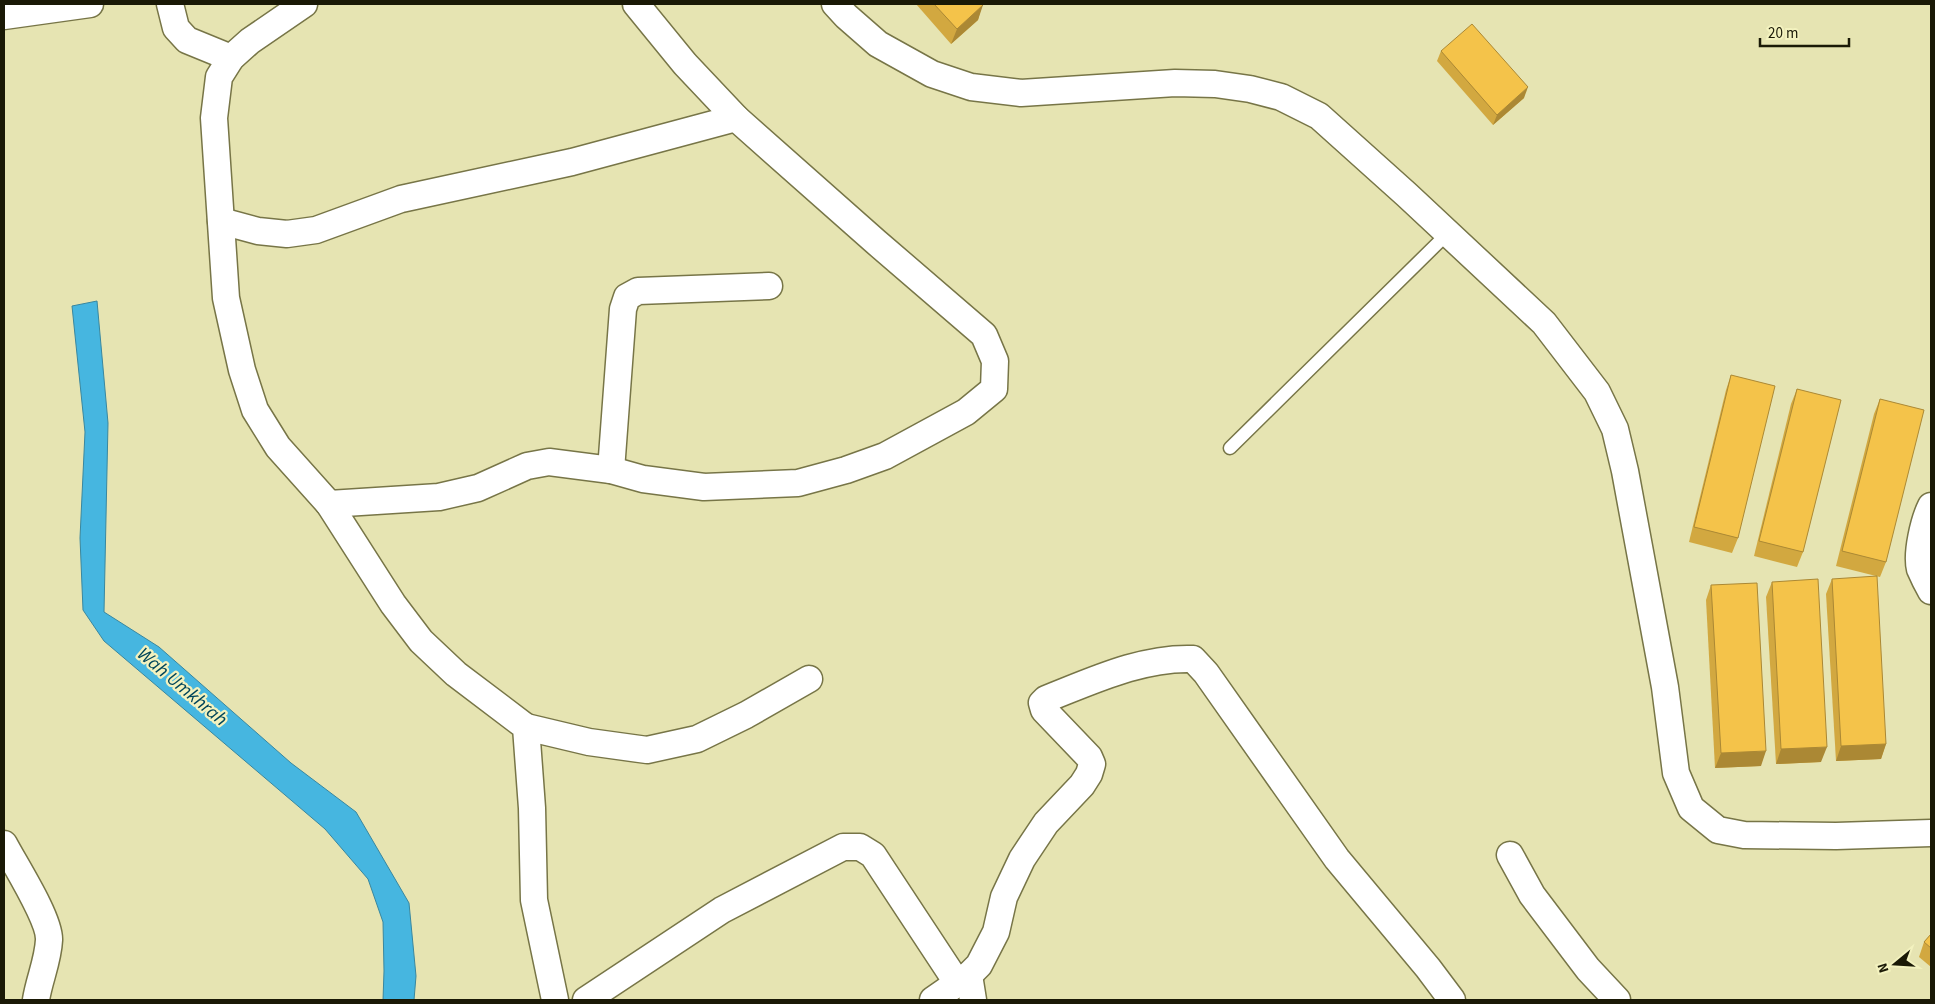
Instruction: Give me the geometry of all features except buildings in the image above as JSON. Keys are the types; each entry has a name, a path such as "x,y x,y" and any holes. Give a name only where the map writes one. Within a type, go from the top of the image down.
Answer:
{"street":[{"path":"4,16 90,4"},
{"path":"170,4 176,28 187,40 231,58"},
{"path":"304,4 250,41 231,58 219,77 214,118 226,298 242,370 255,410 278,447 329,504 393,604 421,641 456,674 526,727 589,742 647,750 697,739 746,715 809,679"},
{"path":"329,504 439,497 478,488 527,466 548,462 611,470 643,479 704,487 798,483 846,470 884,456 966,412 994,389 995,361 984,335 736,118 685,64 636,4"},
{"path":"835,4 878,44 932,74 971,87 1021,94 1175,83 1215,84 1281,97 1319,116 1544,323 1596,392 1615,429 1625,471 1665,687 1676,773 1691,808 1718,830 1744,835 1836,836 1931,833"},
{"path":"221,221 258,231 286,234 316,230 401,199 572,162 736,118"},
{"path":"611,470 623,309 627,297 638,291 769,286"},
{"path":"1931,506 1923,531 1919,562 1931,591"},
{"path":"933,1000 967,986 996,932 1004,897 1022,859 1046,823 1082,785 1089,774 1092,764 1089,757 1044,710 1042,703 1046,699 1107,675 1171,658 1193,659 1206,673 1337,859 1428,968 1452,1000"},
{"path":"526,727 532,808 534,900 554,1000"},
{"path":"4,844 46,922 49,938 48,954 36,1000"},
{"path":"586,1000 722,910 843,847 860,847 873,855 967,986"},
{"path":"1510,855 1532,895 1588,969 1616,1000"}],"lane":[{"path":"1230,448 1448,233"}],"water":[{"name":"Wah Umkhrah","path":"97,301 108,423 104,612 159,647 291,763 356,812 409,903 416,976 414,1000 383,1000 383,922 368,879 325,829 104,641 83,610 80,538 85,432 72,306"}]}
